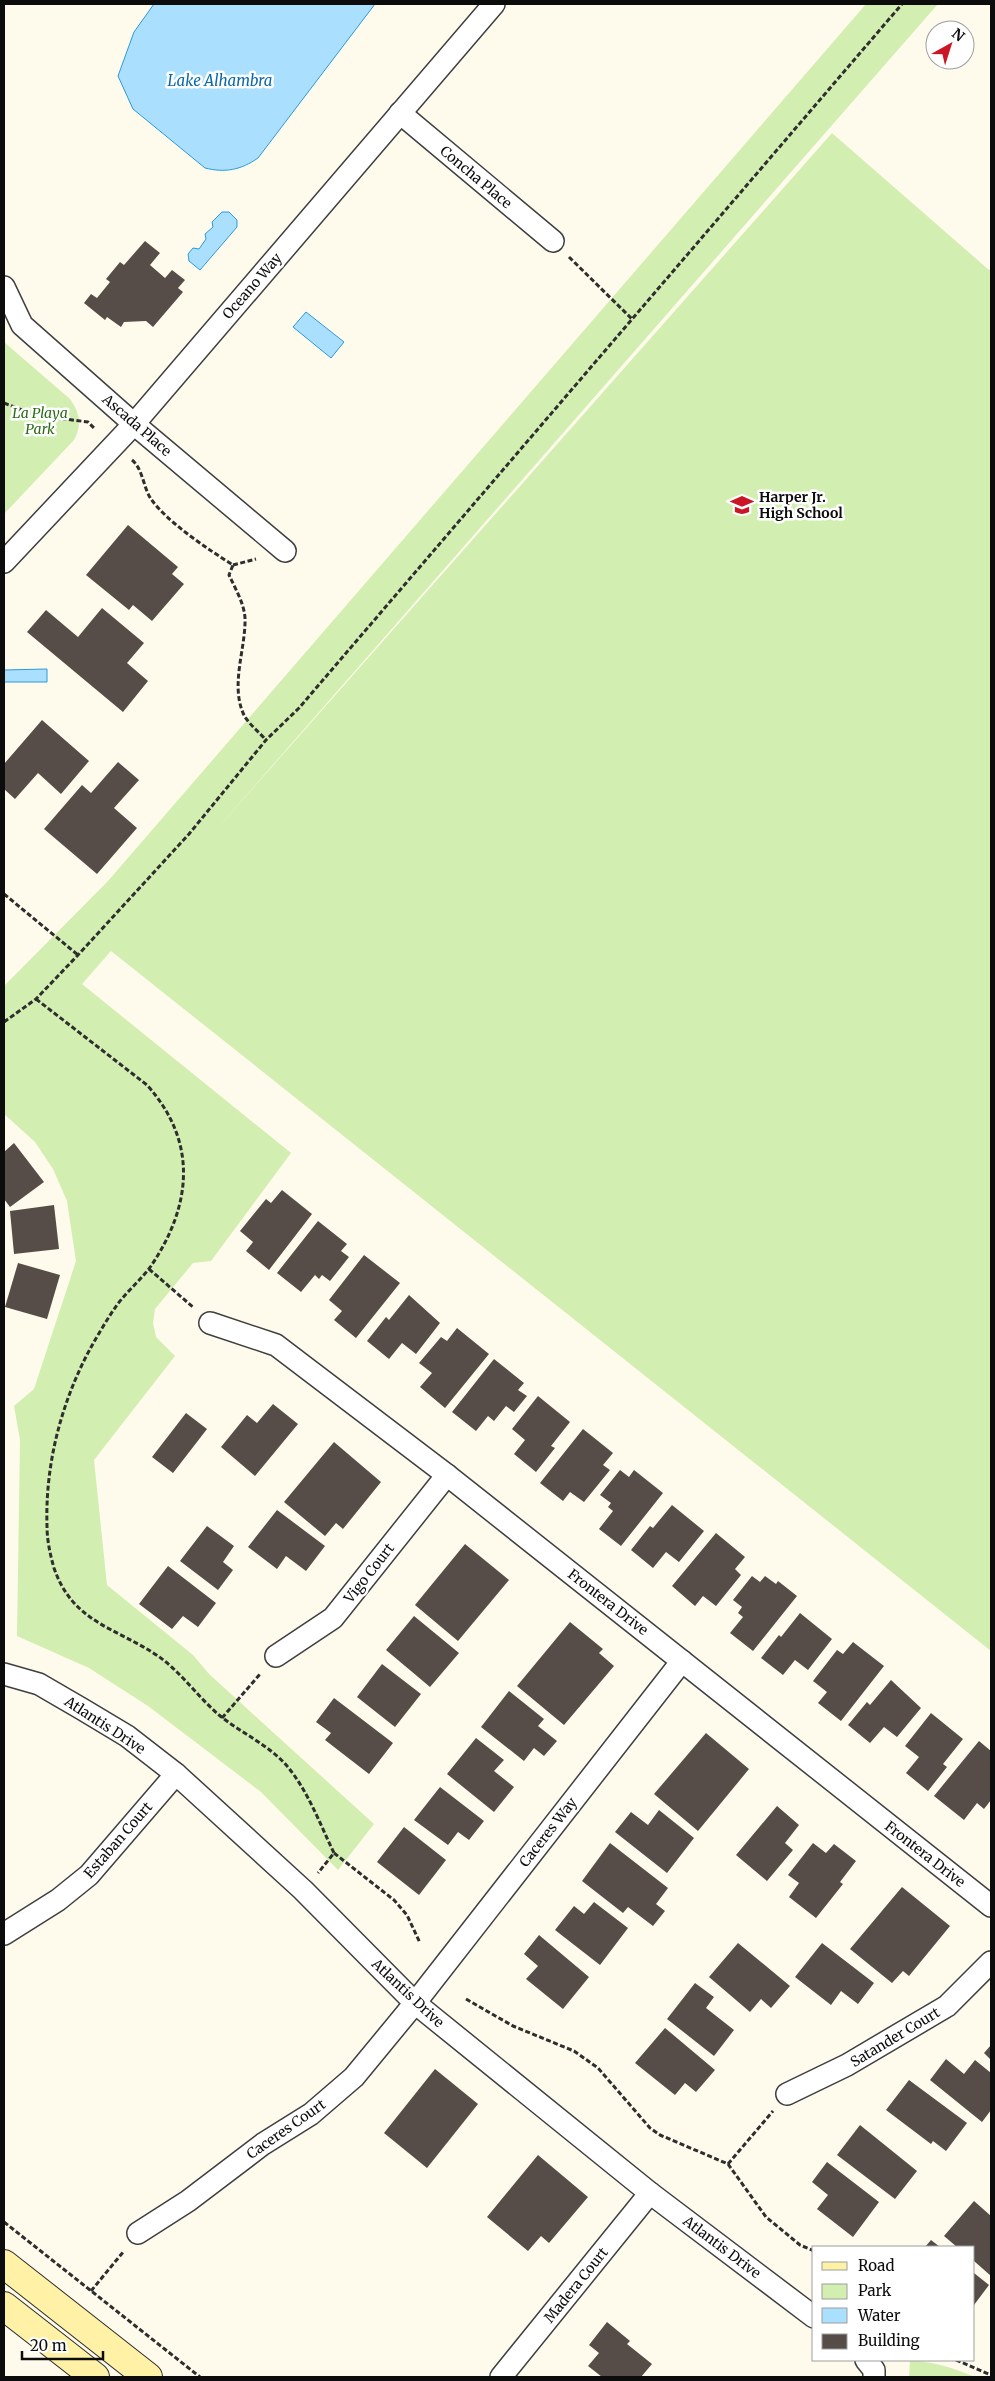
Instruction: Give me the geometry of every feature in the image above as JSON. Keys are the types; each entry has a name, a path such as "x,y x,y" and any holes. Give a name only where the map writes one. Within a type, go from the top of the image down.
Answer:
{"main road":[{"path":"4,2264 148,2377"},
{"path":"4,2306 95,2377"}],"street":[{"name":"Oceano Way","path":"4,562 134,424 494,4"},
{"name":"Concha Place","path":"400,114 552,241"},
{"name":"Ascada Place","path":"4,287 22,325 134,424 285,551"},
{"name":"Frontera Drive","path":"210,1323 276,1345 447,1475 991,1906"},
{"name":"Vigo Court","path":"276,1656 333,1618 447,1475"},
{"name":"Caceres Way","path":"415,2003 682,1661"},
{"name":"Atlantis Drive","path":"4,1674 38,1684 82,1709 127,1736 176,1774 303,1890 415,2003 650,2192 812,2315"},
{"name":"Estaban Court","path":"4,1934 58,1900 89,1875 176,1774"},
{"name":"Satander Court","path":"787,2094 847,2066 946,2006 991,1962"},
{"name":"Caceres Court","path":"138,2233 188,2201 263,2144 311,2114 354,2076 415,2003"},
{"name":"Madera Court","path":"501,2377 650,2192"},
{"path":"867,2361 874,2370 874,2377"}],"path":[{"path":"4,1022 36,999 189,834 266,740 299,708 902,4"},
{"path":"552,241 632,319"},
{"path":"4,403 35,415 88,422"},
{"path":"137,464 144,487 164,513 214,553 233,565 229,575 241,602 244,618 238,666 241,702 246,718 266,740"},
{"path":"4,894 78,955"},
{"path":"36,999 147,1085 161,1101 172,1121 182,1149 184,1181 180,1210 164,1245 149,1269 117,1305 89,1350 64,1406 50,1468 46,1527 50,1555 60,1583 71,1601 91,1618 159,1657 222,1718 286,1764 300,1784 334,1853 394,1900 407,1915 420,1943"},
{"path":"149,1269 210,1323"},
{"path":"222,1718 276,1656"},
{"path":"303,1890 334,1853"},
{"path":"466,1999 513,2026 574,2051 598,2068 650,2128 660,2135 728,2164 766,2217 800,2245 812,2250"},
{"path":"728,2164 787,2094"},
{"path":"4,2222 200,2377"},
{"path":"91,2291 138,2233"},
{"path":"958,2361 991,2375"}],"green space":[{"name":"Harper Jr. High School","path":"866,4 938,4 209,838 832,133 989,270 991,268 991,1651 111,951 82,984 291,1153 211,1261 193,1263 155,1309 153,1323 156,1337 175,1356 94,1460 107,1585 193,1655 209,1674 374,1824 338,1870 261,1792 148,1706 89,1668 17,1636 20,1440 14,1406 34,1389 76,1261 67,1201 53,1169 35,1142 4,1114 4,986 108,881"},
{"name":"La Playa Park","path":"4,342 70,399 78,414 79,424 74,440 4,514"},
{"path":"910,2361 927,2362 975,2377 909,2377"}],"water":[{"name":"Lake Alhambra","path":"154,4 375,4 258,158 239,168 219,170 205,168 133,109 118,76 134,32"},
{"path":"222,212 229,212 237,220 237,227 200,270 189,261 188,254 193,248 199,249 206,239 205,234 213,227 212,222"},
{"path":"306,312 344,342 331,358 293,327"},
{"path":"47,669 47,682 4,682 4,670"}],"building":[{"path":"145,241 160,253 150,265 165,278 172,270 185,280 178,288 183,292 153,327 146,321 124,322 121,327 107,317 105,320 84,303 91,294 97,298 110,282 106,279 120,262 124,265"},
{"path":"128,525 178,567 172,574 184,584 152,621 133,605 129,610 86,575"},
{"path":"102,608 144,643 127,663 148,681 123,712 27,632 46,610 78,637"},
{"path":"42,720 89,761 61,794 38,773 15,799 4,789 4,764"},
{"path":"118,762 139,780 114,808 137,828 97,874 44,829 82,785 91,793"},
{"path":"14,1143 44,1182 10,1207 4,1199 4,1152"},
{"path":"282,1190 312,1214 269,1270 246,1251 253,1242 240,1231 266,1199 271,1203"},
{"path":"54,1205 59,1249 14,1254 10,1211"},
{"path":"318,1221 347,1244 341,1251 349,1257 330,1281 322,1275 319,1279 315,1275 301,1292 277,1273"},
{"path":"364,1255 400,1283 356,1338 334,1320 342,1311 329,1300"},
{"path":"18,1263 60,1275 47,1319 5,1307"},
{"path":"409,1295 440,1323 416,1354 402,1343 389,1359 367,1341 386,1317 389,1320"},
{"path":"457,1328 489,1354 445,1408 420,1387 432,1373 419,1363 441,1337 447,1341"},
{"path":"494,1359 524,1383 518,1390 527,1396 514,1412 506,1406 494,1421 488,1416 476,1431 452,1412"},
{"path":"538,1396 570,1422 551,1446 555,1448 536,1472 514,1454 525,1440 512,1429"},
{"path":"273,1404 298,1424 255,1476 221,1447 247,1415 257,1423"},
{"path":"186,1413 207,1429 173,1473 152,1457"},
{"path":"583,1429 613,1453 603,1465 610,1470 584,1502 570,1492 563,1501 540,1483"},
{"path":"334,1442 381,1482 343,1529 336,1523 325,1536 284,1502"},
{"path":"620,1470 629,1477 634,1470 663,1493 621,1546 599,1529 613,1511 608,1507 611,1503 600,1495"},
{"path":"672,1505 704,1531 679,1562 666,1552 653,1568 631,1550 650,1526 653,1528"},
{"path":"277,1510 325,1546 306,1571 286,1556 277,1569 248,1547"},
{"path":"207,1526 234,1546 223,1562 233,1570 218,1590 180,1561"},
{"path":"716,1533 745,1557 735,1569 741,1575 716,1606 703,1596 695,1606 672,1586"},
{"path":"465,1544 509,1580 458,1641 415,1605"},
{"path":"168,1566 216,1603 198,1627 183,1616 172,1629 139,1604"},
{"path":"752,1576 760,1582 765,1576 776,1584 778,1581 797,1596 753,1651 730,1633 743,1617 738,1613 742,1607 733,1600"},
{"path":"800,1613 832,1639 808,1670 795,1660 783,1675 761,1658"},
{"path":"414,1616 459,1653 430,1687 386,1650"},
{"path":"570,1622 603,1649 599,1653 614,1666 564,1725 517,1686"},
{"path":"853,1642 884,1666 841,1721 818,1703 827,1692 813,1681 837,1650 843,1654"},
{"path":"382,1664 421,1694 395,1727 357,1697"},
{"path":"891,1680 921,1708 897,1737 884,1727 870,1743 848,1725 867,1702 870,1705"},
{"path":"509,1691 544,1719 538,1726 557,1741 544,1756 534,1748 524,1761 481,1727"},
{"path":"334,1698 393,1743 369,1774 325,1740 331,1733 316,1722"},
{"path":"931,1713 963,1739 943,1764 947,1767 928,1791 906,1773 919,1757 905,1746"},
{"path":"706,1733 749,1769 698,1831 654,1794"},
{"path":"476,1738 504,1760 494,1771 514,1787 494,1812 447,1774"},
{"path":"979,1741 991,1751 991,1800 984,1809 977,1803 964,1820 934,1796"},
{"path":"440,1787 484,1821 469,1840 458,1832 448,1845 414,1820"},
{"path":"777,1806 799,1825 785,1843 793,1850 767,1881 736,1855"},
{"path":"659,1810 694,1838 667,1873 615,1832 631,1812 648,1825"},
{"path":"404,1827 446,1860 419,1895 377,1862"},
{"path":"610,1843 668,1888 656,1904 665,1911 653,1926 628,1907 623,1913 582,1881"},
{"path":"813,1843 826,1853 834,1844 856,1861 840,1882 843,1884 816,1918 789,1897 799,1883 788,1875"},
{"path":"902,1887 950,1926 909,1976 903,1971 892,1983 850,1949"},
{"path":"594,1902 628,1928 600,1965 555,1930 574,1906 584,1914"},
{"path":"539,1935 589,1977 563,2009 526,1979 538,1966 524,1954"},
{"path":"738,1943 790,1986 771,2008 761,1999 750,2012 709,1977"},
{"path":"822,1943 874,1983 858,2004 841,1991 831,2005 795,1977"},
{"path":"695,1983 714,1997 706,2008 734,2030 714,2056 667,2019"},
{"path":"665,2028 715,2070 696,2092 685,2083 675,2095 635,2063"},
{"path":"991,2045 991,2060 984,2053"},
{"path":"946,2059 964,2074 975,2060 991,2073 991,2110 982,2122 930,2080"},
{"path":"435,2069 478,2104 427,2168 384,2133"},
{"path":"909,2080 967,2123 946,2151 933,2141 931,2144 886,2110"},
{"path":"860,2125 917,2171 895,2199 837,2155"},
{"path":"538,2155 588,2197 549,2243 541,2236 528,2251 487,2217"},
{"path":"827,2162 879,2202 853,2237 817,2209 828,2195 812,2182"},
{"path":"974,2201 991,2216 991,2276 975,2262 975,2246 956,2246 944,2236"},
{"path":"931,2240 939,2246 926,2246"},
{"path":"975,2274 989,2285 975,2304"},
{"path":"607,2322 630,2341 627,2344 652,2364 641,2377 602,2377 588,2366 599,2353 589,2345"}],"place":[{"name":"Harper Jr. High School","path":"742,505"}]}
